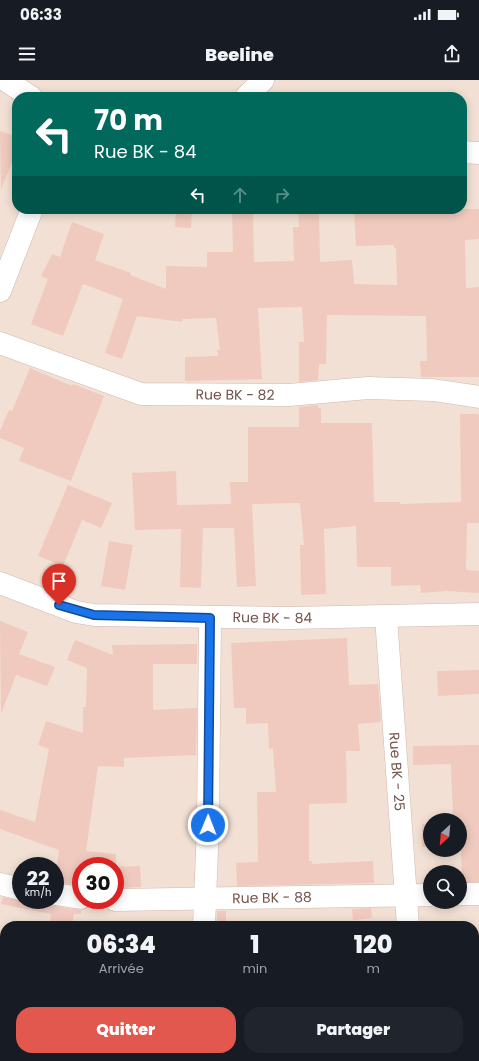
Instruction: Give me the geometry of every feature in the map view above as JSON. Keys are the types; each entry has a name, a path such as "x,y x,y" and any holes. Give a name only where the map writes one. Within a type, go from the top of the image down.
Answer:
{"street":[{"path":"5,80 23,92"},
{"path":"251,92 263,80"},
{"path":"467,152 479,153"},
{"path":"0,291 30,214"},
{"name":"Rue BK - 82","path":"0,343 141,394 289,394 368,388 433,390 479,397"},
{"name":"Rue BK - 84","path":"0,583 76,612 94,615 210,618 386,617 479,614"},
{"name":"Rue BK - 25","path":"386,617 408,921"},
{"path":"204,921 208,825 210,618"},
{"path":"0,884 12,887"},
{"name":"Rue BK - 88","path":"124,900 423,894"},
{"path":"467,894 479,894"}],"shaded area":[{"path":"0,80 479,80 479,921 0,921"}],"building":[{"path":"0,131 12,135 12,162 1,190"},
{"path":"467,209 479,209 479,239 465,240 466,288 479,287 479,377 421,377 420,361 427,361 426,316 327,315 326,364 319,364 318,380 299,382 299,342 304,342 302,307 258,308 262,379 185,381 185,357 218,356 217,350 220,350 216,318 182,319 182,322 137,316 122,359 105,353 123,299 83,284 63,336 31,324 48,279 41,276 52,254 60,257 72,222 104,234 95,260 131,273 130,275 166,289 166,266 207,267 207,252 233,252 232,214 253,214 254,262 294,261 293,227 299,227 298,214 319,214 320,262 352,260 354,284 397,285 396,248 394,248 394,245 356,246 354,214 467,214"},
{"path":"176,214 192,214 191,228 175,227"},
{"path":"30,368 72,386 73,384 104,396 71,481 19,461 24,448 0,438 0,431 9,410 12,411"},
{"path":"318,405 318,408 321,408 321,423 372,423 374,502 400,502 400,504 461,502 460,414 479,414 479,523 467,523 466,570 479,571 479,593 446,591 421,593 420,585 391,586 391,567 357,567 356,526 324,529 326,594 301,595 300,545 304,545 300,503 252,504 256,586 237,587 234,528 203,528 201,588 180,587 181,529 135,530 132,473 176,471 177,505 231,504 230,482 248,482 248,427 299,427 299,407"},
{"path":"68,485 112,503 101,528 82,520 63,566 38,556"},
{"path":"109,541 133,545 125,590 101,586"},
{"path":"0,621 28,632 19,654 55,667 47,686 16,675 1,714"},
{"path":"347,638 349,685 378,684 381,722 358,724 360,751 346,751 347,803 309,804 309,861 312,861 312,864 373,861 374,883 237,886 236,863 258,862 257,792 276,792 273,748 269,749 268,723 246,724 246,708 234,708 231,643"},
{"path":"75,640 113,655 112,645 197,644 197,664 153,664 153,710 197,708 196,755 124,758 124,767 98,766 86,851 116,854 116,857 72,857 72,884 64,883 64,857 58,857 59,850 0,829 0,810 35,822 49,749 38,745 46,721 83,733 83,707 86,707 87,668 67,660"},
{"path":"479,670 479,694 438,696 437,671"},
{"path":"479,745 479,882 467,882 467,865 461,865 461,857 467,857 467,813 453,813 451,764 413,765 413,746"},
{"path":"422,824 423,824 423,847"},
{"path":"140,866 141,887 124,888 124,867"},
{"path":"3,897 12,899 12,906 1,904"},
{"path":"64,908 81,910 81,914 74,914 73,921 50,921 51,914 26,909 64,909"},
{"path":"371,908 372,918 353,920 352,909"},
{"path":"217,911 226,911 226,921 217,921"}],"route":[{"path":"59,605 76,612 94,615 210,618 208,825"}]}
